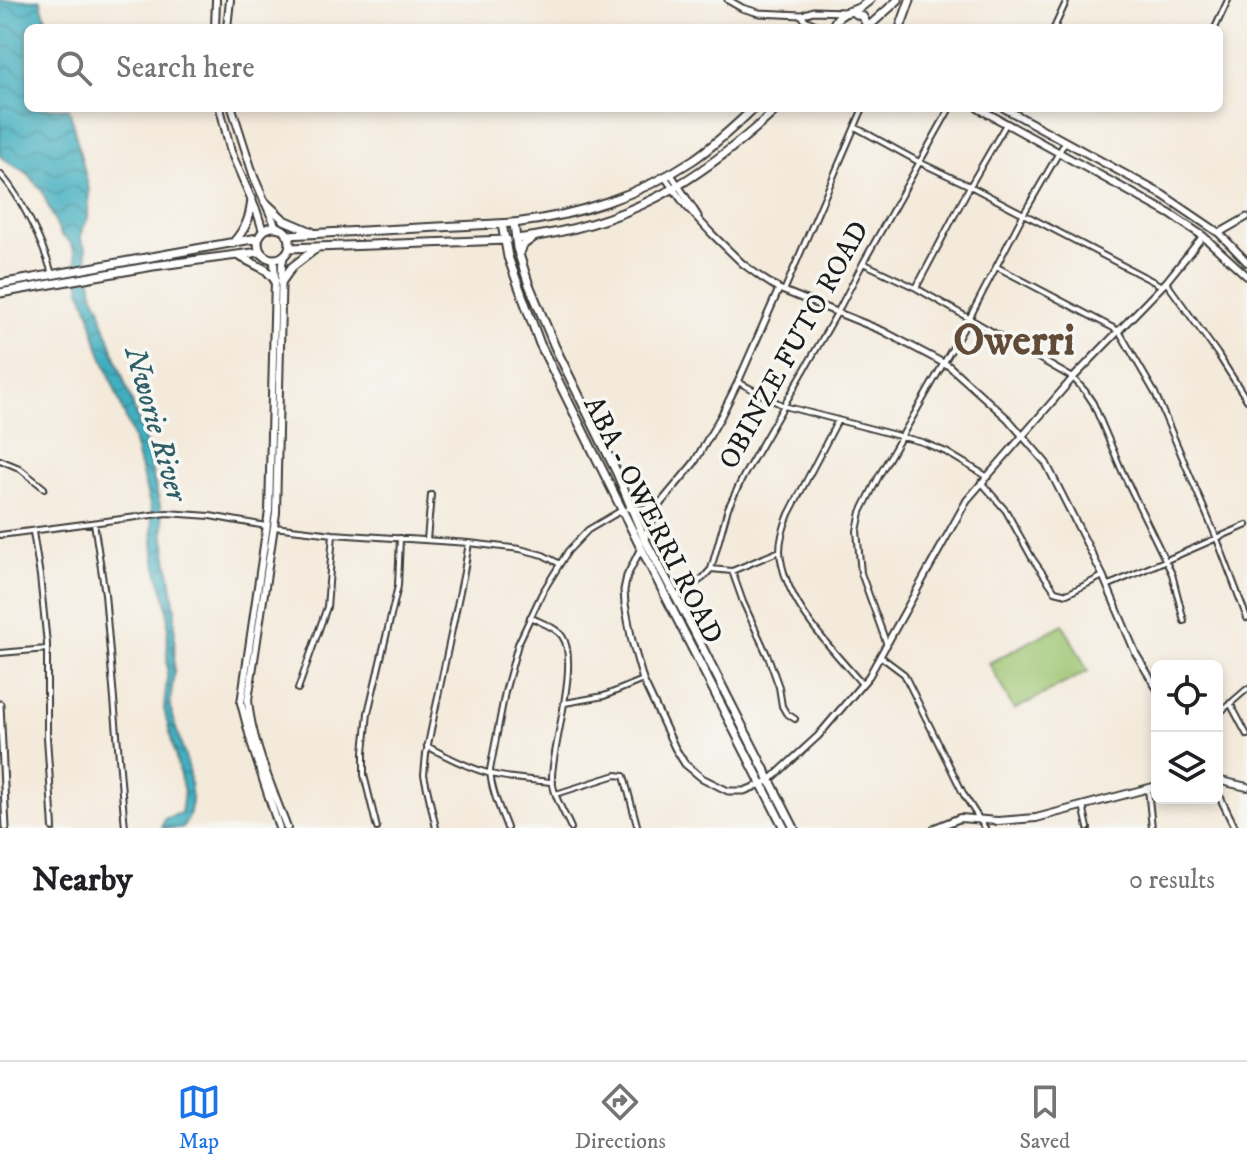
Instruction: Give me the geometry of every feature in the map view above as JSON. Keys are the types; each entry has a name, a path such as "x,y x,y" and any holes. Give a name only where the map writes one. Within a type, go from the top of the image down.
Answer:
{"main road":[{"path":"215,24 216,0"},
{"path":"227,24 230,0"},
{"path":"834,24 839,16 870,0"},
{"path":"872,24 898,0"},
{"path":"901,24 910,0"},
{"path":"848,12 863,17 866,24"},
{"path":"221,112 231,152 252,199 261,235 260,252"},
{"path":"233,112 249,164 265,202 276,227 287,235 514,223 582,210 636,190 693,159 749,112"},
{"path":"271,259 286,252 319,247 505,240 584,226 633,209 676,188 731,150 774,112"},
{"path":"985,112 1170,214 1203,236 1247,276"},
{"path":"1016,112 1163,195 1219,233 1247,262"},
{"path":"233,243 250,219 252,199"},
{"path":"265,202 284,220 314,233"},
{"name":"ABA - OWERRI ROAD","path":"514,223 519,255 540,314 617,473 626,509 641,548 766,782 794,828"},
{"name":"ABA - OWERRI ROAD","path":"502,224 508,257 540,344 676,597 766,782 784,828"},
{"path":"118,268 233,243 276,227"},
{"path":"369,232 369,245"},
{"path":"278,281 287,235"},
{"path":"519,255 523,245 534,237"},
{"path":"489,241 498,244 508,257"},
{"path":"278,281 319,247"},
{"path":"0,284 260,252 274,261 278,281 271,526 249,706 260,752 287,828"},
{"path":"235,255 266,270 278,281"},
{"path":"0,293 58,277"},
{"path":"271,526 241,703 279,828"},
{"path":"1223,781 1247,787"},
{"path":"935,828 960,818 998,821 1036,818 1151,787"}],"street":[{"path":"728,0 759,13 802,15 813,11 848,12"},
{"path":"1056,24 1067,0"},
{"path":"1217,24 1228,0"},
{"path":"802,15 814,24"},
{"path":"861,112 738,382 694,463 659,505 639,555 631,566 624,590 632,641 643,680 675,748 685,764 702,778 728,791 744,791 766,782 818,736 862,684 887,645 967,500 1073,378 1164,284 1203,236"},
{"name":"OBINZE FUTO ROAD","path":"711,569 728,508 743,477 948,112"},
{"path":"916,288 1006,124"},
{"path":"855,127 1164,284 1217,353 1247,400"},
{"path":"887,645 861,573 857,531 861,512 1065,142"},
{"path":"0,174 11,185 58,277"},
{"path":"667,174 703,223 743,264 782,290 883,331 949,366 1008,419 1046,463 1103,576 1136,654 1151,679"},
{"path":"1219,233 1247,217"},
{"path":"863,263 916,288 1073,378 1093,403 1165,561 1184,621"},
{"path":"997,267 1119,331 1155,393 1247,618"},
{"path":"738,382 784,406 902,436 946,452 988,477"},
{"path":"838,420 789,514 780,551 785,577 793,595 862,684"},
{"path":"0,460 19,468 44,488"},
{"path":"981,482 1006,511 1055,591 1067,594 1103,576"},
{"path":"427,540 431,495"},
{"path":"507,828 494,795 490,773 505,692 518,644 530,617 568,551 588,530 626,509 659,505"},
{"path":"0,535 167,513 210,516 333,534 469,543 532,551 560,564"},
{"path":"94,523 105,594 125,828"},
{"path":"1107,586 1247,526"},
{"path":"33,531 47,649 47,737 53,828"},
{"path":"298,689 327,607 333,534"},
{"path":"377,828 364,775 364,752 368,713 398,586 400,538"},
{"path":"436,828 424,775 427,746 469,543"},
{"path":"676,597 711,569 732,571 780,551"},
{"path":"732,571 769,659 782,706 795,719"},
{"path":"530,617 560,633 567,646 567,682 552,775 555,794 571,828"},
{"path":"0,653 47,649"},
{"path":"880,656 904,674 964,795 985,828"},
{"path":"564,703 604,696 643,680"},
{"path":"1223,709 1247,689"},
{"path":"1230,703 1247,735"},
{"path":"0,704 6,828"},
{"path":"427,746 490,773 553,782"},
{"path":"555,794 616,775 624,776 637,825"},
{"path":"1148,788 1152,828"},
{"path":"1223,803 1235,828"},
{"path":"1083,805 1088,828"}],"green space":[{"path":"1063,624 1088,671 1014,710 989,663"}],"water":[{"path":"0,0 40,0 48,24 24,24 24,112 70,112 89,190 88,218 81,240 86,249 93,293 144,436 163,520 175,608 174,674 170,702 189,769 192,802 183,828 162,828 164,819 181,813 184,792 164,709 167,678 166,600 154,555 151,509 132,435 95,337 81,290 75,252 70,242 61,235 41,189 25,171 0,156"}],"district":[{"name":"Owerri","path":"1014,341"}],"water label":[{"name":"Nworie River","path":"155,424"}]}
